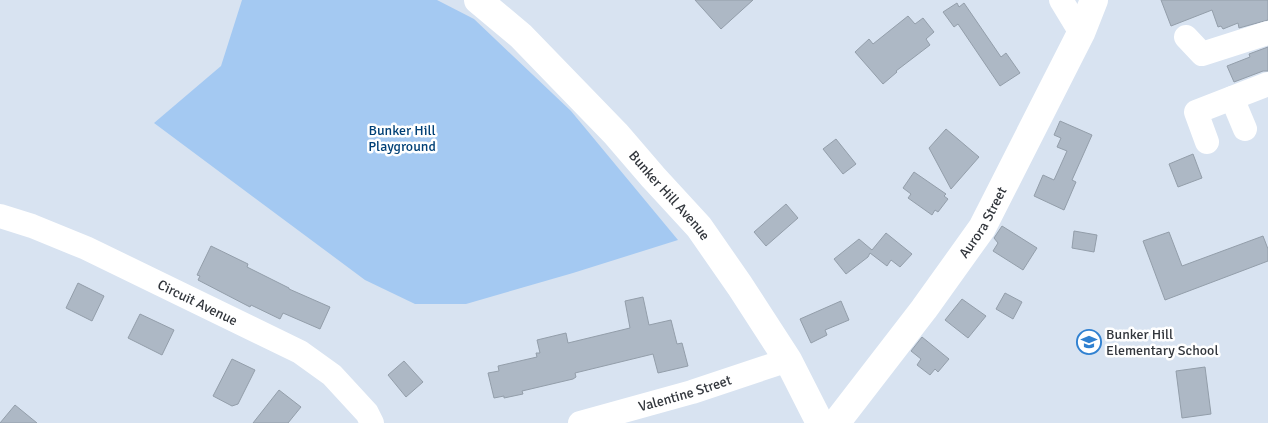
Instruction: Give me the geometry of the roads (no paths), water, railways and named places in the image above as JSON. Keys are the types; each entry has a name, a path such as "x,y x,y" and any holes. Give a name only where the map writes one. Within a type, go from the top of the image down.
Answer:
{"main road":[{"name":"Bunker Hill Avenue","path":"478,0 521,36 616,134 699,226 788,360 820,423"},
{"name":"Aurora Street","path":"836,423 924,309 982,228 1081,33 1094,0"}],"street":[{"path":"1061,0 1081,33"},
{"path":"1186,38 1202,54 1268,33"},
{"path":"1207,142 1196,112 1268,84"},
{"path":"1232,98 1245,129"},
{"name":"Circuit Avenue","path":"0,216 32,226 86,248 300,352 332,375 367,413 372,423"},
{"name":"Valentine Street","path":"580,423 692,392 788,360"}],"place":[{"name":"Bunker Hill Elementary School","path":"1089,342"}],"park label":[{"name":"Bunker Hill Playground","path":"402,138"}]}
